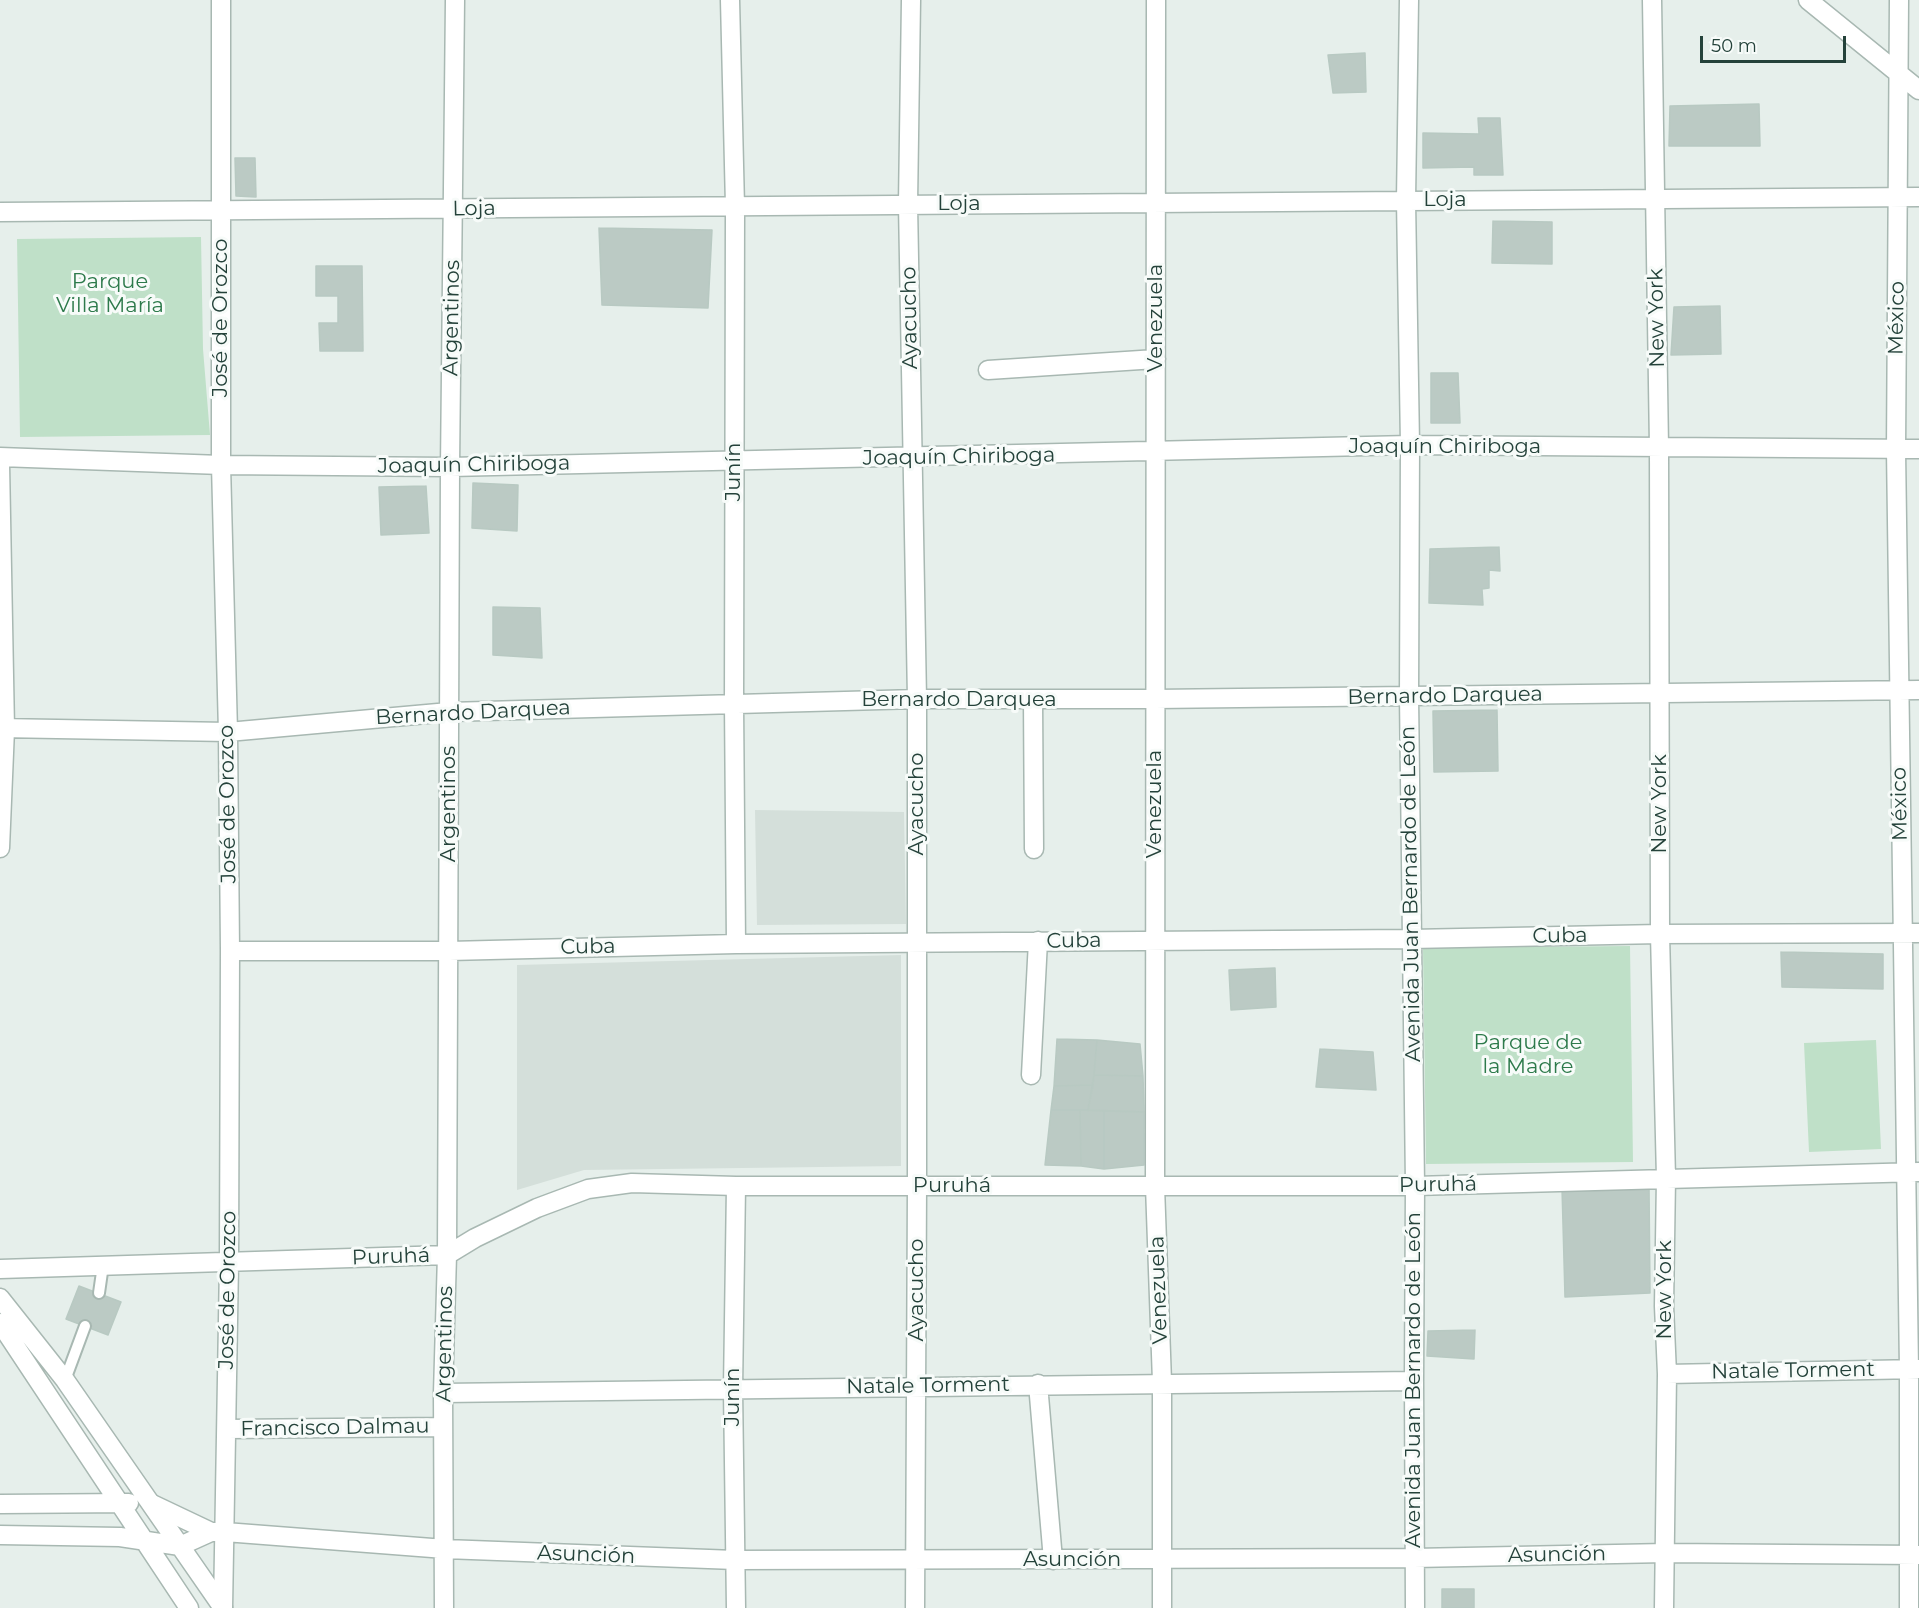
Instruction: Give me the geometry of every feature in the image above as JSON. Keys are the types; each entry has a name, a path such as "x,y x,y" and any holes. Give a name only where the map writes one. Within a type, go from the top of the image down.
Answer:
{"street":[{"name":"José de Orozco","path":"221,0 221,465 228,732 230,951 227,1429 218,1532 223,1608"},
{"name":"Argentinos","path":"444,1608 443,1393 447,1255 450,467 455,0"},
{"name":"Junín","path":"730,0 735,206 736,944"},
{"name":"Ayacucho","path":"911,0 908,204 917,699 915,1608"},
{"name":"Venezuela","path":"1156,0 1155,1186 1162,1382 1162,1608"},
{"name":"Avenida Juan Bernardo de León","path":"1409,0 1406,200 1415,1186 1413,1558 1415,1608"},
{"name":"New York","path":"1652,0 1659,447 1660,934 1666,1178 1664,1608"},
{"path":"1808,0 1919,90"},
{"name":"México","path":"1899,0 1896,450 1898,690 1910,933 1914,1369 1914,1555 1909,1608"},
{"name":"Loja","path":"0,212 1919,197"},
{"path":"988,370 1156,359"},
{"name":"Joaquín Chiriboga","path":"0,458 221,465 450,467 1410,446 1919,449"},
{"path":"0,464 3,728 0,848"},
{"name":"Bernardo Darquea","path":"3,728 228,732 449,712 917,699 1155,699 1919,690"},
{"path":"1033,699 1034,849"},
{"name":"Cuba","path":"230,951 449,951 736,944 1910,933"},
{"path":"1031,1075 1038,941"},
{"name":"Puruhá","path":"0,1269 447,1255 475,1238 537,1208 588,1188 632,1183 736,1186 1415,1186 1912,1172"},
{"name":"Junín","path":"736,1186 732,1389 736,1608"},
{"path":"0,1298 65,1380 223,1608"},
{"path":"3,1330 189,1608"},
{"name":"Natale Torment","path":"1666,1374 1914,1369"},
{"name":"Natale Torment","path":"443,1393 1162,1382 1414,1381"},
{"path":"1038,1384 1053,1560"},
{"name":"Francisco Dalmau","path":"227,1429 443,1427"},
{"path":"0,1504 152,1504"},
{"name":"Asunción","path":"152,1504 218,1532 445,1549 735,1560 1413,1558 1666,1552 1914,1555"},
{"name":"Asunción","path":"180,1546 218,1532"},
{"path":"0,1535 120,1537 180,1546"}],"lane":[{"path":"99,1293 103,1265"},
{"path":"65,1380 85,1326"}],"shaded area":[{"path":"755,810 904,812 906,924 757,925"},
{"path":"901,955 901,1166 584,1170 517,1190 517,965"}],"green space":[{"name":"Parque Villa María","path":"201,237 203,349 210,435 20,437 17,239"},
{"name":"Parque de la Madre","path":"1630,946 1633,1162 1426,1164 1423,948"},
{"path":"1876,1040 1881,1149 1809,1152 1804,1043"}],"building":[{"path":"1365,53 1366,92 1333,93 1328,55"},
{"path":"1759,104 1760,146 1669,146 1670,106"},
{"path":"1478,118 1500,118 1503,175 1474,175 1474,167 1423,168 1423,133 1479,134"},
{"path":"235,158 255,158 256,197 236,196"},
{"path":"1493,221 1552,222 1552,264 1492,263"},
{"path":"599,228 712,230 708,308 602,305"},
{"path":"316,266 362,266 363,351 320,351 319,323 338,323 338,296 316,296"},
{"path":"1720,306 1721,354 1671,355 1674,307"},
{"path":"1431,373 1458,373 1460,423 1431,423"},
{"path":"473,483 518,485 517,531 472,528"},
{"path":"426,486 429,533 381,535 379,487"},
{"path":"1499,547 1500,571 1489,570 1489,588 1482,589 1483,605 1429,603 1430,549"},
{"path":"493,607 540,608 542,658 493,655"},
{"path":"1497,710 1498,771 1434,772 1433,711"},
{"path":"1781,952 1883,954 1883,989 1782,987"},
{"path":"1275,968 1276,1007 1231,1010 1229,970"},
{"path":"1057,1039 1097,1040 1093,1085 1054,1086"},
{"path":"1097,1040 1140,1044 1143,1076 1094,1075"},
{"path":"1320,1049 1373,1052 1376,1090 1316,1087"},
{"path":"1094,1075 1143,1076 1144,1112 1088,1110"},
{"path":"1093,1085 1088,1110 1051,1110 1054,1086"},
{"path":"1051,1110 1080,1110 1081,1166 1045,1165"},
{"path":"1080,1110 1104,1111 1104,1169 1081,1166"},
{"path":"1104,1111 1144,1112 1144,1165 1104,1169"},
{"path":"1649,1186 1650,1293 1565,1297 1562,1188"},
{"path":"79,1286 121,1302 108,1335 66,1319"},
{"path":"1475,1330 1474,1359 1427,1356 1428,1331"},
{"path":"1442,1589 1474,1589 1474,1608 1442,1608"}]}
